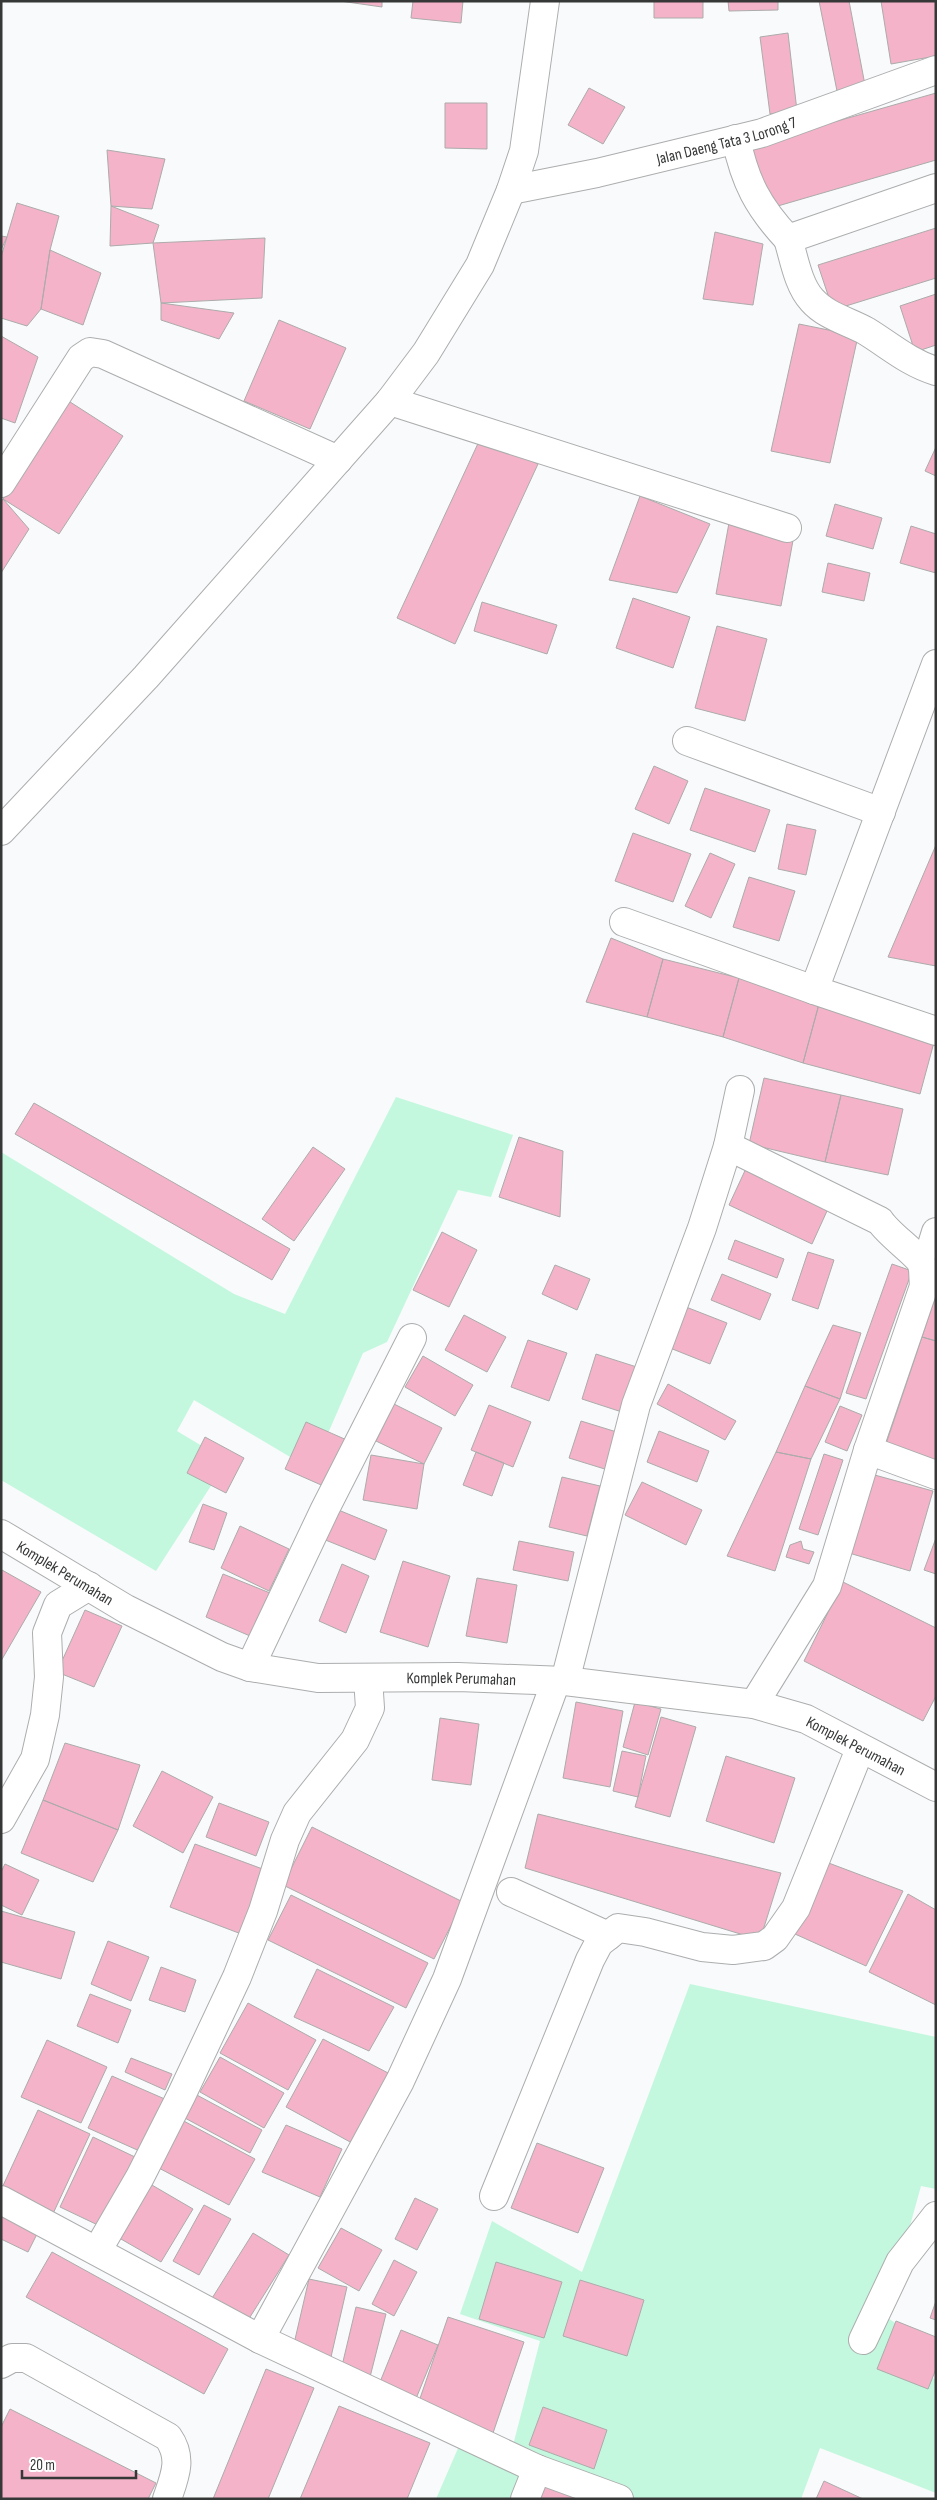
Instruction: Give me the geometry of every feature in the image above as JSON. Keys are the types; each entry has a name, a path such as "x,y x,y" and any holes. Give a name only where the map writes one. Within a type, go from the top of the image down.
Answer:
{"street":[{"path":"1,831 146,677 390,401 426,353 480,265 511,190 524,151 545,1"},
{"name":"Jalan Daeng Tata 3 Lorong 7","path":"511,190 597,173 762,132 936,70"},
{"path":"736,139 754,196 770,219 788,239 801,279 812,300 831,315 865,330 918,366 936,371"},
{"path":"788,239 936,188"},
{"path":"1,483 81,358 90,352 103,354 338,460"},
{"path":"390,401 787,528"},
{"path":"814,990 936,664"},
{"path":"687,741 881,812"},
{"path":"624,922 936,1032"},
{"path":"260,2339 396,2090 447,1979 560,1681 636,1405 702,1228 728,1146 740,1090"},
{"path":"728,1146 880,1221 886,1230 914,1254 922,1264 924,1286 868,1450 827,1586 754,1704"},
{"path":"250,1667 326,1509 412,1338"},
{"path":"868,1450 936,1475"},
{"name":"Komplek Perumahan","path":"1,1534 126,1609 222,1658 250,1667 318,1678 458,1677 560,1681 754,1704 806,1719 860,1749 936,1787"},
{"path":"1,1819 35,1759 46,1715 49,1677 47,1633 58,1605 89,1586"},
{"path":"97,2251 140,2177 173,2113 233,1986 263,1911 285,1840 297,1813 356,1740 370,1708 368,1678"},
{"path":"494,2196 590,1960 599,1943 618,1928 645,1932 702,1947 733,1950 764,1946 775,1938 796,1908 860,1749"},
{"path":"511,1892 608,1936"},
{"path":"1,2200 260,2339 537,2469 619,2499"},
{"path":"863,2340 900,2262 936,2216"},
{"path":"1,2364 12,2358 26,2358 168,2437 174,2446 178,2463 167,2499"},
{"path":"525,2499 537,2469"}],"green space":[{"path":"396,1097 513,1135 491,1197 458,1190 387,1342 363,1353 312,1470 194,1400 177,1431 227,1461 156,1571 1,1480 1,1152 234,1294 285,1314"},
{"path":"690,1984 936,2037 936,2189 921,2186 885,2316 918,2339 911,2375 936,2379 936,2493 820,2448 801,2499 436,2499 462,2439 511,2453 540,2341 460,2314 492,2221 582,2272"}],"building":[{"path":"340,1 382,1 382,7"},
{"path":"413,1 463,1 461,23 411,18"},
{"path":"654,1 703,1 703,18 654,18"},
{"path":"728,1 778,1 778,10 729,11"},
{"path":"819,1 849,1 865,85 837,91"},
{"path":"881,1 936,1 936,56 891,64"},
{"path":"788,33 797,111 770,114 760,37"},
{"path":"589,88 625,107 603,144 568,125"},
{"path":"936,93 936,160 764,210 746,147"},
{"path":"445,103 487,103 487,149 445,148"},
{"path":"107,150 165,159 152,209 111,206"},
{"path":"17,203 59,216 50,250 41,309 27,326 1,318 1,257"},
{"path":"111,206 159,225 153,243 110,246"},
{"path":"936,228 936,278 833,310 818,265"},
{"path":"715,232 763,244 753,305 703,299"},
{"path":"1,236 7,237 1,250"},
{"path":"265,238 262,298 161,303 153,243"},
{"path":"50,250 101,273 83,325 41,309"},
{"path":"936,294 936,345 915,352 900,306"},
{"path":"161,303 234,313 219,339 161,320"},
{"path":"279,320 346,348 310,429 244,401"},
{"path":"799,324 858,336 830,463 771,451"},
{"path":"1,336 38,357 15,423 1,418"},
{"path":"67,400 123,436 59,534 3,499"},
{"path":"481,437 538,464 455,644 397,618"},
{"path":"936,447 936,476 925,471"},
{"path":"640,496 710,524 677,593 609,580"},
{"path":"3,499 29,529 1,573 1,502"},
{"path":"835,504 882,518 873,549 826,536"},
{"path":"729,523 794,535 781,606 716,594"},
{"path":"911,526 936,534 936,573 900,563"},
{"path":"828,563 870,573 864,601 822,592"},
{"path":"633,598 690,617 673,668 616,648"},
{"path":"482,602 557,625 547,654 474,631"},
{"path":"717,626 767,639 745,721 695,708"},
{"path":"654,766 688,781 669,824 635,809"},
{"path":"705,788 770,810 755,852 690,830"},
{"path":"787,824 816,830 806,875 778,869"},
{"path":"633,833 691,854 673,902 615,881"},
{"path":"936,845 936,966 888,957"},
{"path":"710,853 735,864 711,918 685,906"},
{"path":"749,877 795,891 779,941 733,927"},
{"path":"611,938 663,959 647,1017 586,1002"},
{"path":"663,959 739,978 723,1037 647,1017"},
{"path":"739,978 819,1004 803,1063 723,1037"},
{"path":"819,1004 936,1035 920,1094 803,1063"},
{"path":"764,1078 841,1095 825,1162 749,1144"},
{"path":"841,1095 903,1109 888,1175 825,1162"},
{"path":"34,1103 290,1249 272,1280 15,1134"},
{"path":"519,1137 563,1151 560,1217 499,1197"},
{"path":"313,1147 345,1169 294,1241 262,1219"},
{"path":"749,1162 832,1200 812,1244 729,1205"},
{"path":"442,1232 477,1250 449,1307 413,1290"},
{"path":"735,1240 784,1259 777,1278 728,1259"},
{"path":"808,1252 834,1260 818,1309 792,1300"},
{"path":"892,1264 912,1271 866,1399 846,1393"},
{"path":"555,1265 590,1279 577,1310 542,1294"},
{"path":"722,1274 771,1294 760,1320 711,1300"},
{"path":"936,1295 936,1341 922,1337"},
{"path":"686,1307 727,1323 710,1364 670,1348"},
{"path":"464,1315 506,1337 487,1372 445,1350"},
{"path":"833,1325 861,1333 840,1399 805,1386"},
{"path":"922,1337 936,1341 936,1464 885,1447"},
{"path":"528,1340 567,1353 549,1401 511,1387"},
{"path":"596,1354 643,1369 628,1414 582,1399"},
{"path":"423,1356 473,1385 455,1416 405,1387"},
{"path":"668,1384 736,1421 725,1440 657,1404"},
{"path":"805,1386 840,1399 811,1459 776,1452"},
{"path":"394,1404 442,1428 424,1464 376,1441"},
{"path":"489,1405 531,1422 513,1467 471,1450"},
{"path":"840,1406 862,1415 847,1451 825,1442"},
{"path":"581,1421 620,1433 608,1470 569,1458"},
{"path":"306,1422 349,1441 328,1488 285,1469"},
{"path":"659,1431 709,1451 697,1482 647,1462"},
{"path":"205,1437 244,1458 226,1493 187,1473"},
{"path":"476,1452 504,1463 492,1496 463,1485"},
{"path":"776,1452 811,1459 775,1571 727,1556"},
{"path":"824,1454 843,1460 818,1535 799,1529"},
{"path":"371,1455 424,1464 417,1509 363,1500"},
{"path":"871,1474 933,1491 910,1571 849,1553"},
{"path":"562,1477 600,1486 587,1536 549,1527"},
{"path":"642,1482 702,1510 686,1545 625,1515"},
{"path":"203,1504 227,1513 214,1550 189,1542"},
{"path":"336,1509 387,1530 375,1560 323,1539"},
{"path":"240,1526 289,1549 269,1591 221,1568"},
{"path":"936,1538 936,1574 924,1570"},
{"path":"519,1541 574,1552 568,1581 513,1570"},
{"path":"801,1541 803,1549 814,1552 809,1564 786,1557 790,1545"},
{"path":"403,1561 450,1576 428,1647 380,1632"},
{"path":"342,1564 369,1576 346,1633 319,1621"},
{"path":"2,1570 41,1592 1,1661 1,1572"},
{"path":"223,1574 275,1595 257,1639 206,1617"},
{"path":"477,1578 517,1585 507,1643 466,1636"},
{"path":"843,1582 936,1628 936,1696 923,1721 804,1661"},
{"path":"85,1610 122,1626 94,1687 57,1672"},
{"path":"576,1702 623,1711 610,1787 563,1778"},
{"path":"635,1702 661,1709 648,1755 623,1747"},
{"path":"661,1717 696,1727 670,1817 635,1807"},
{"path":"440,1718 479,1724 471,1785 432,1780"},
{"path":"65,1743 140,1765 118,1830 43,1800"},
{"path":"622,1751 646,1756 638,1797 613,1791"},
{"path":"726,1756 795,1778 774,1843 706,1821"},
{"path":"162,1771 213,1797 183,1853 133,1826"},
{"path":"43,1800 118,1830 93,1882 21,1853"},
{"path":"219,1803 269,1822 256,1856 206,1837"},
{"path":"538,1814 781,1873 760,1940 525,1868"},
{"path":"312,1827 463,1902 434,1959 283,1885"},
{"path":"195,1844 268,1871 244,1935 170,1907"},
{"path":"826,1862 903,1891 866,1966 795,1934"},
{"path":"5,1864 39,1880 22,1915 1,1905 1,1872"},
{"path":"908,1894 936,1910 936,2005 869,1972"},
{"path":"291,1895 428,1963 406,2008 268,1940"},
{"path":"1,1911 75,1932 61,1979 1,1962"},
{"path":"108,1941 149,1957 131,2001 91,1984"},
{"path":"161,1967 196,1980 185,2012 149,2000"},
{"path":"317,1969 394,2007 369,2051 294,2017"},
{"path":"90,1994 131,2010 118,2043 77,2026"},
{"path":"248,2003 316,2040 288,2090 220,2053"},
{"path":"323,2039 390,2074 352,2143 286,2107"},
{"path":"47,2040 107,2067 81,2123 21,2097"},
{"path":"220,2057 284,2093 264,2128 200,2092"},
{"path":"131,2058 172,2074 165,2090 125,2072"},
{"path":"112,2076 167,2100 144,2153 88,2128"},
{"path":"195,2094 262,2130 250,2153 183,2117"},
{"path":"38,2110 90,2134 51,2218 1,2190"},
{"path":"180,2119 255,2159 229,2205 155,2166"},
{"path":"286,2125 342,2149 320,2197 262,2172"},
{"path":"93,2137 135,2157 102,2227 60,2207"},
{"path":"537,2143 604,2168 578,2233 511,2208"},
{"path":"145,2181 193,2209 161,2262 114,2235"},
{"path":"415,2198 438,2209 417,2250 395,2239"},
{"path":"204,2205 231,2219 199,2275 173,2261"},
{"path":"1,2211 39,2230 28,2252 1,2239"},
{"path":"341,2228 382,2250 359,2291 318,2268"},
{"path":"253,2233 289,2255 245,2325 209,2303"},
{"path":"52,2252 228,2349 204,2394 26,2297"},
{"path":"394,2260 417,2272 394,2316 372,2304"},
{"path":"496,2262 562,2282 544,2338 479,2319"},
{"path":"309,2279 347,2287 331,2357 293,2348"},
{"path":"580,2280 644,2300 627,2356 563,2336"},
{"path":"936,2301 936,2320 930,2318"},
{"path":"356,2307 386,2314 370,2377 341,2370"},
{"path":"448,2317 524,2342 492,2436 416,2410"},
{"path":"896,2321 936,2337 936,2369 928,2389 877,2369"},
{"path":"401,2330 438,2345 415,2401 378,2387"},
{"path":"266,2369 314,2388 268,2499 213,2499"},
{"path":"339,2406 430,2443 407,2499 300,2499"},
{"path":"543,2407 607,2430 594,2469 529,2445"},
{"path":"10,2409 156,2483 148,2499 1,2499 1,2427"},
{"path":"824,2481 863,2499 816,2499"},
{"path":"546,2484 582,2499 540,2499"}]}
